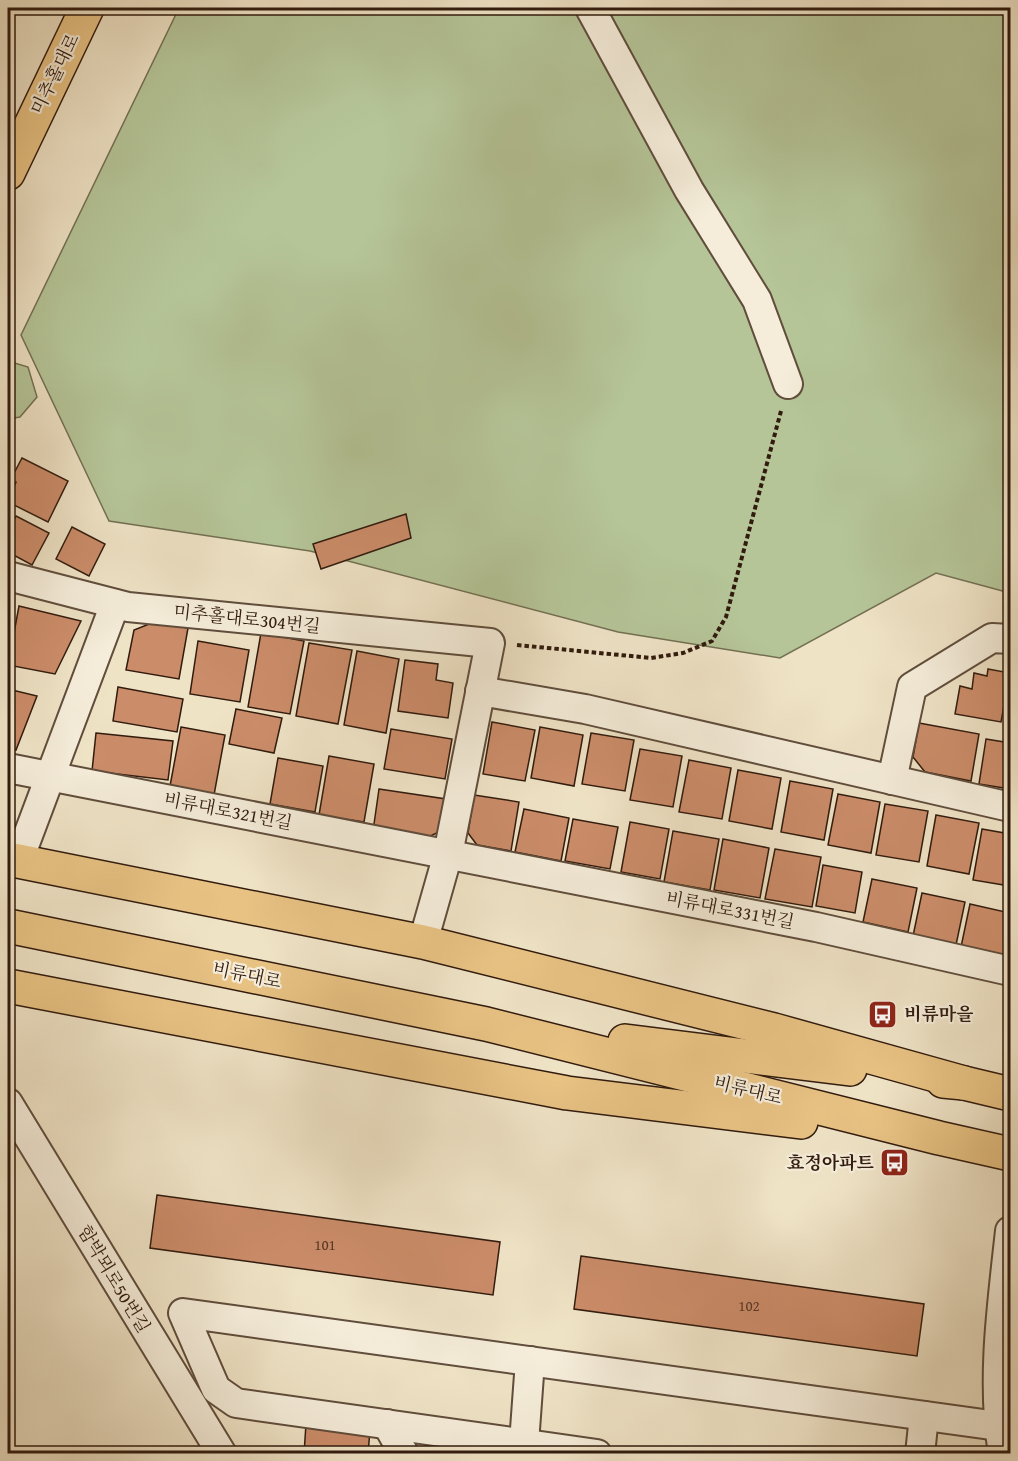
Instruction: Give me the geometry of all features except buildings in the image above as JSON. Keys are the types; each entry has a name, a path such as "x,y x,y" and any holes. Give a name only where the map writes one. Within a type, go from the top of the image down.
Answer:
{"main road":[{"name":"미추홀대로","path":"8,173 87,8"},
{"path":"13,860 423,942 774,1030 964,1083"},
{"name":"비류대로","path":"8,926 486,1024 1011,1154"},
{"path":"8,986 567,1093 939,1138"},
{"name":"비류대로","path":"486,1024 964,1083 1011,1094"}],"street":[{"path":"590,8 689,190 757,300 788,384"},
{"name":"미추홀대로304번길","path":"8,576 143,609 490,643"},
{"path":"13,860 51,776 115,604"},
{"path":"892,780 912,687 992,638 1011,639"},
{"path":"423,942 448,854 490,643"},
{"path":"480,691 585,709 1011,807"},
{"name":"비류대로321번길","path":"8,768 448,854"},
{"name":"비류대로331번길","path":"448,854 816,927 1011,971"},
{"name":"함박뫼로50번길","path":"8,1103 222,1454"},
{"path":"597,1454 527,1448 387,1424 236,1403 216,1389 183,1313 924,1416 1001,1440 1000,1321 1011,1231"},
{"path":"158,1350 191,1332"},
{"path":"527,1448 530,1361"},
{"path":"920,1454 924,1416"},
{"path":"387,1424 404,1454"}],"path":[{"path":"490,643 651,658 683,653 712,641 726,617 788,384"}],"green space":[{"path":"179,8 1010,8 1010,593 936,573 780,658 618,632 310,551 109,521 21,335"},
{"path":"8,361 28,367 37,397 20,417 8,419"}],"place":[{"name":"비류마을","path":"883,1014"},
{"name":"효정아파트","path":"895,1163"}]}
